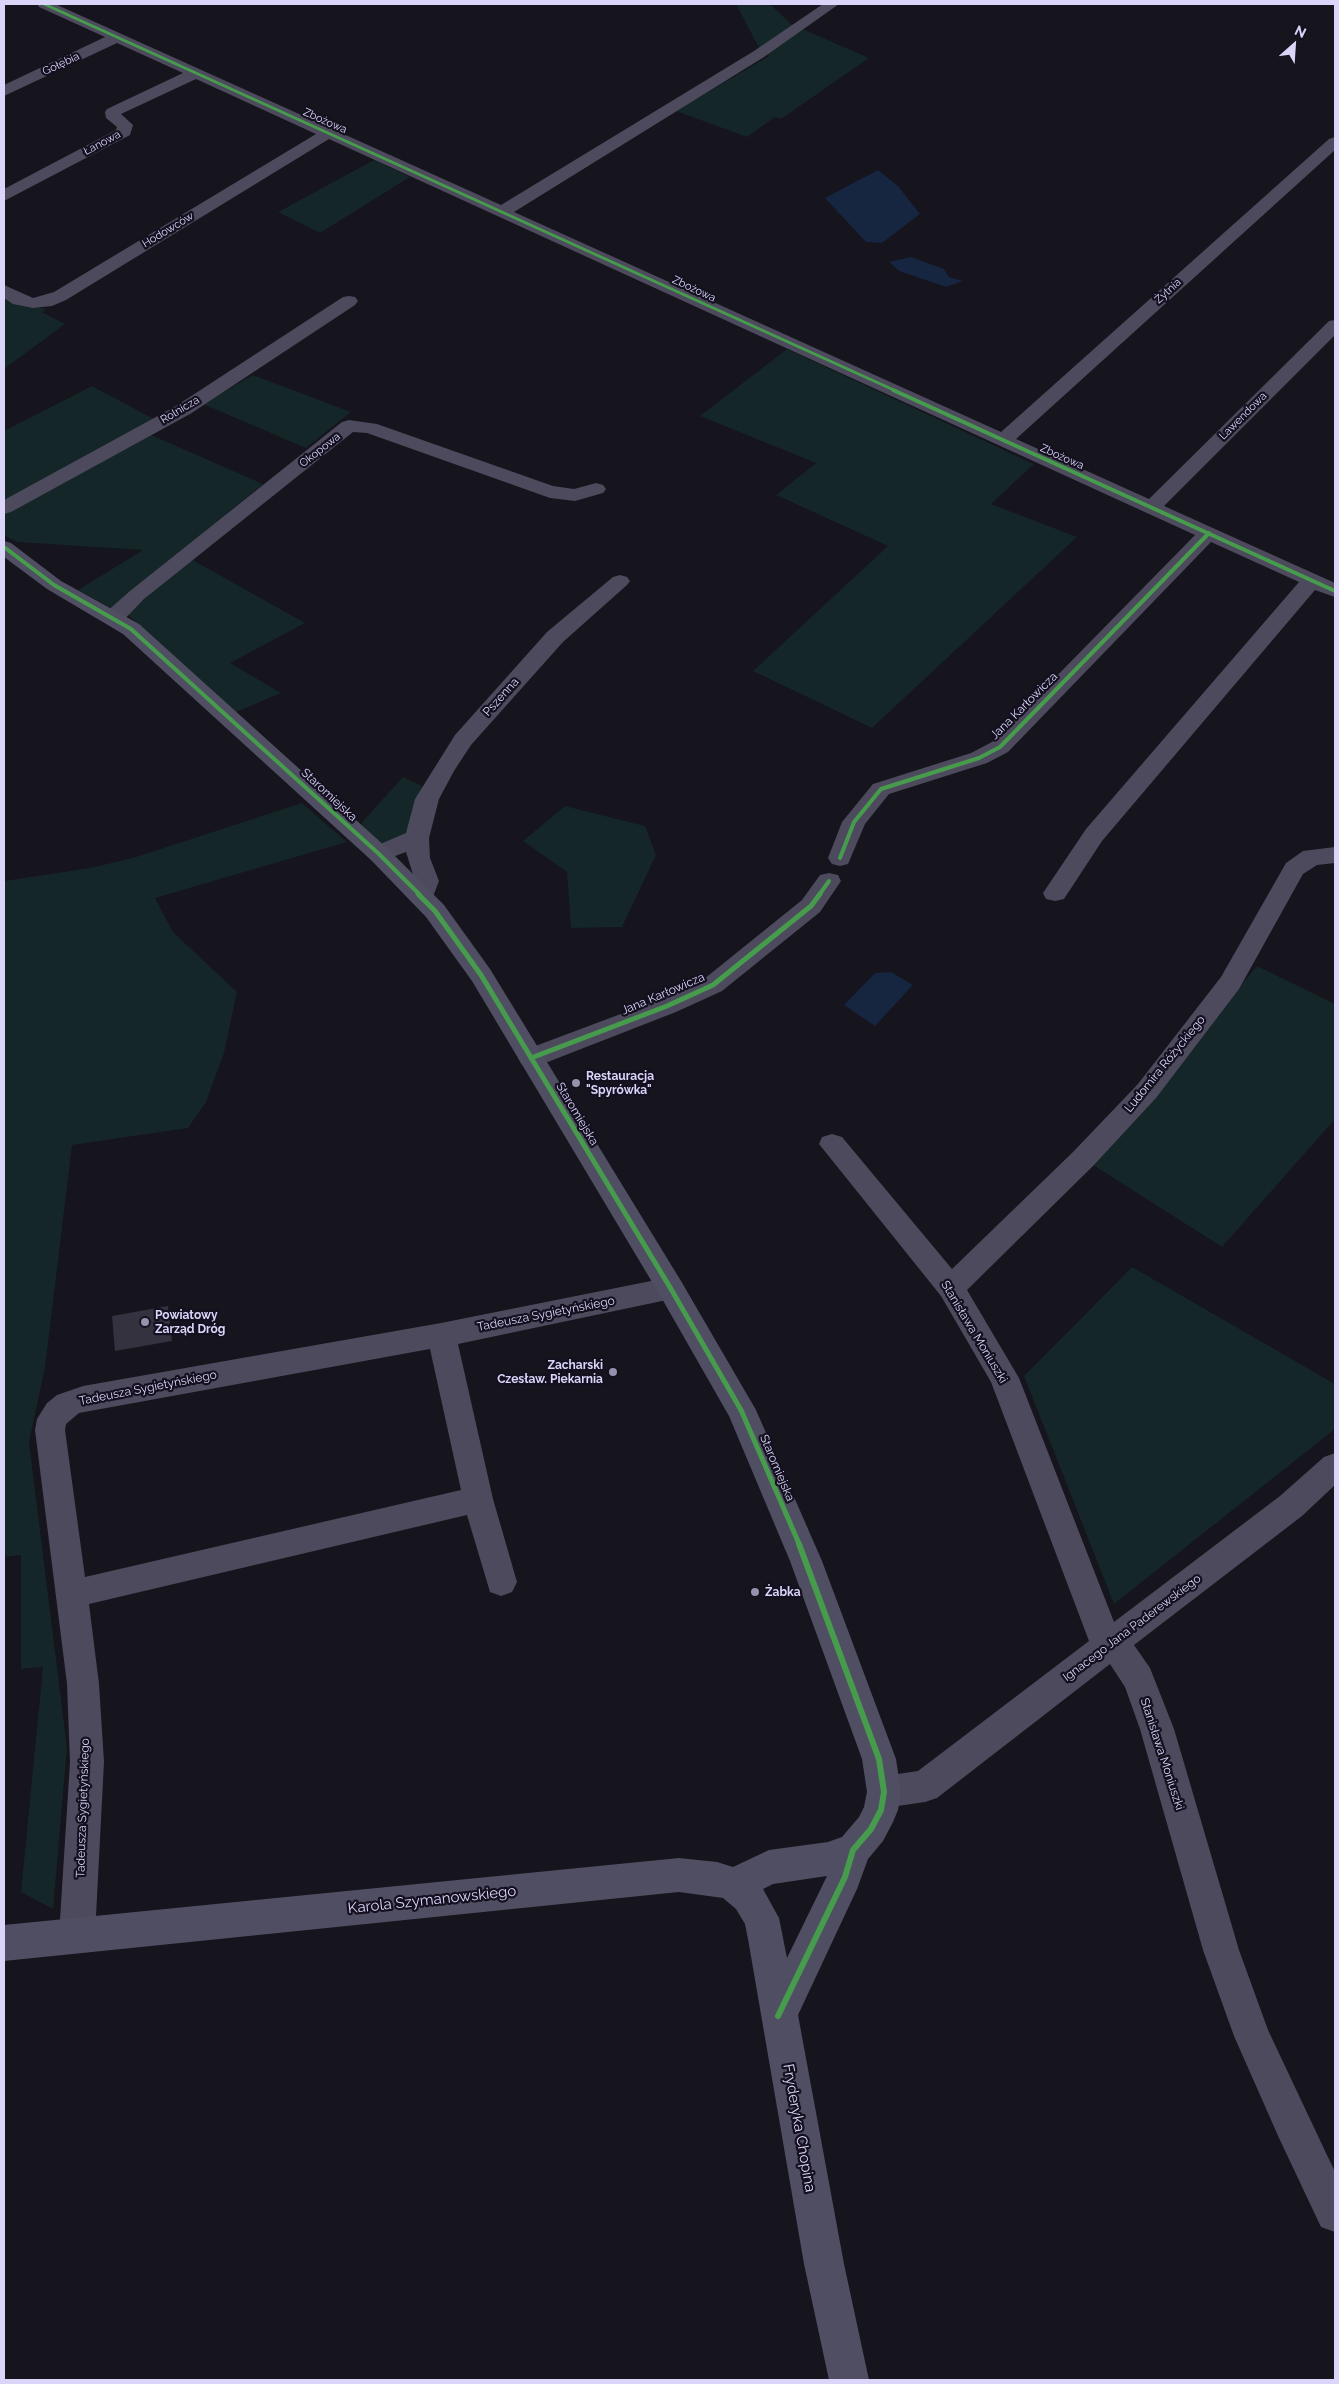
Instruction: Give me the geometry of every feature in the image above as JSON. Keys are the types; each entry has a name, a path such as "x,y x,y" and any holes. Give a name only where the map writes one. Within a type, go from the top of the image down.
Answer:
{"street":[{"name":"Zbożowa","path":"44,4 1335,591"},
{"path":"502,212 759,54 832,4"},
{"name":"Gołębia","path":"4,91 118,37"},
{"name":"Łanowa","path":"4,196 124,132 124,125 114,118 113,112 196,73"},
{"name":"Hodowców","path":"4,290 19,300 33,304 46,302 60,296 328,133"},
{"name":"Żytnia","path":"1002,441 1335,142"},
{"name":"Rolnicza","path":"4,508 183,410 349,301"},
{"name":"Lawendowa","path":"1151,508 1335,325"},
{"name":"Okopowa","path":"113,618 137,595 349,426 370,428 550,492 575,495 596,489"},
{"name":"Jana Karłowicza","path":"840,858 854,822 881,790 932,771 979,758 1000,747 1209,533"},
{"name":"Staromiejska","path":"4,547 54,585 131,630 178,670 379,854 422,896 449,928 481,975 671,1289 741,1410 767,1466 806,1561 879,1759 884,1792 881,1810 871,1829 853,1850"},
{"path":"1054,893 1094,835 1312,580"},
{"name":"Pszenna","path":"422,896 426,881 418,858 417,838 427,799 443,770 463,740 555,637 620,581"},
{"path":"379,854 417,838"},
{"name":"Ludomira Różyckiego","path":"951,1288 1083,1159 1147,1091 1230,983 1294,869 1311,857 1335,855"},
{"name":"Jana Karłowicza","path":"531,1058 667,1006 713,985 811,906 829,881"},
{"name":"Stanisława Moniuszki","path":"832,1144 951,1288 1004,1378 1100,1630 1114,1643 1138,1679 1157,1729 1221,1950 1252,2036 1292,2125 1335,2213"},
{"name":"Tadeusza Sygietyńskiego","path":"77,1936 87,1762 83,1684 50,1430 52,1419 68,1404 83,1398 440,1335 671,1289"},
{"path":"440,1335 478,1499 501,1582"},
{"name":"Ignacego Jana Paderewskiego","path":"884,1792 925,1786 1291,1506 1335,1466"},
{"path":"72,1594 478,1499"},
{"path":"734,1885 769,1867 828,1859 853,1850"},
{"path":"778,2016 846,1877 853,1850"},
{"name":"Karola Szymanowskiego","path":"4,1943 679,1875 717,1879 734,1885"},
{"name":"Fryderyka Chopina","path":"734,1885 748,1898 761,1918 824,2264 849,2380"}],"shaded area":[{"path":"736,4 770,4 791,24 869,58 781,119 775,117 747,137 676,111 769,56 758,46"},
{"path":"374,160 410,177 320,233 278,212"},
{"path":"4,295 17,304 47,309 42,312 65,324 4,369"},
{"path":"787,349 1034,464 991,504 1077,537 872,728 753,671 888,546 776,495 816,463 700,416"},
{"path":"253,375 351,412 306,448 203,404"},
{"path":"92,386 154,419 4,503 4,431"},
{"path":"149,434 263,484 111,608 78,590 143,550 17,542 4,535 4,514"},
{"path":"191,559 305,623 230,663 281,693 234,713 127,614"},
{"path":"403,777 422,786 411,834 383,849 360,829 363,821"},
{"path":"302,803 347,842 155,898 173,932 237,992 224,1053 206,1102 188,1128 72,1145 45,1368 29,1442 67,1748 53,1909 21,1892 43,1667 21,1669 21,1555 4,1557 4,881 90,868 133,858"},
{"path":"565,806 645,826 656,855 622,927 571,928 567,872 523,841"},
{"path":"1257,966 1335,1004 1335,1119 1222,1247 1093,1165"},
{"path":"1132,1267 1335,1384 1335,1429 1114,1604 1024,1376"}],"water":[{"path":"878,170 898,186 920,214 882,243 866,242 825,198"},
{"path":"911,257 944,269 949,277 963,281 946,287 899,271 889,262"},
{"path":"891,972 913,985 875,1026 844,1005 875,973"}],"building":[{"name":"Powiatowy Zarząd Dróg","path":"168,1306 172,1341 115,1351 112,1316"}],"cycle path":[{"path":"44,4 1335,591"},
{"path":"840,858 854,822 881,789 979,758 1000,747 1209,533"},
{"path":"4,547 54,585 131,629 379,854 435,911 481,975 671,1289 741,1410 767,1466 806,1561 879,1759 884,1792 881,1810 871,1829 853,1850 845,1877 778,2016"},
{"path":"531,1058 667,1006 713,985 811,906 829,881"}],"place":[{"name":"Restauracja \"Spyrówka\"","path":"576,1083"},
{"name":"Powiatowy Zarząd Dróg","path":"145,1322"},
{"name":"Zacharski Czesław. Piekarnia","path":"613,1372"},
{"name":"Żabka","path":"755,1592"}]}
